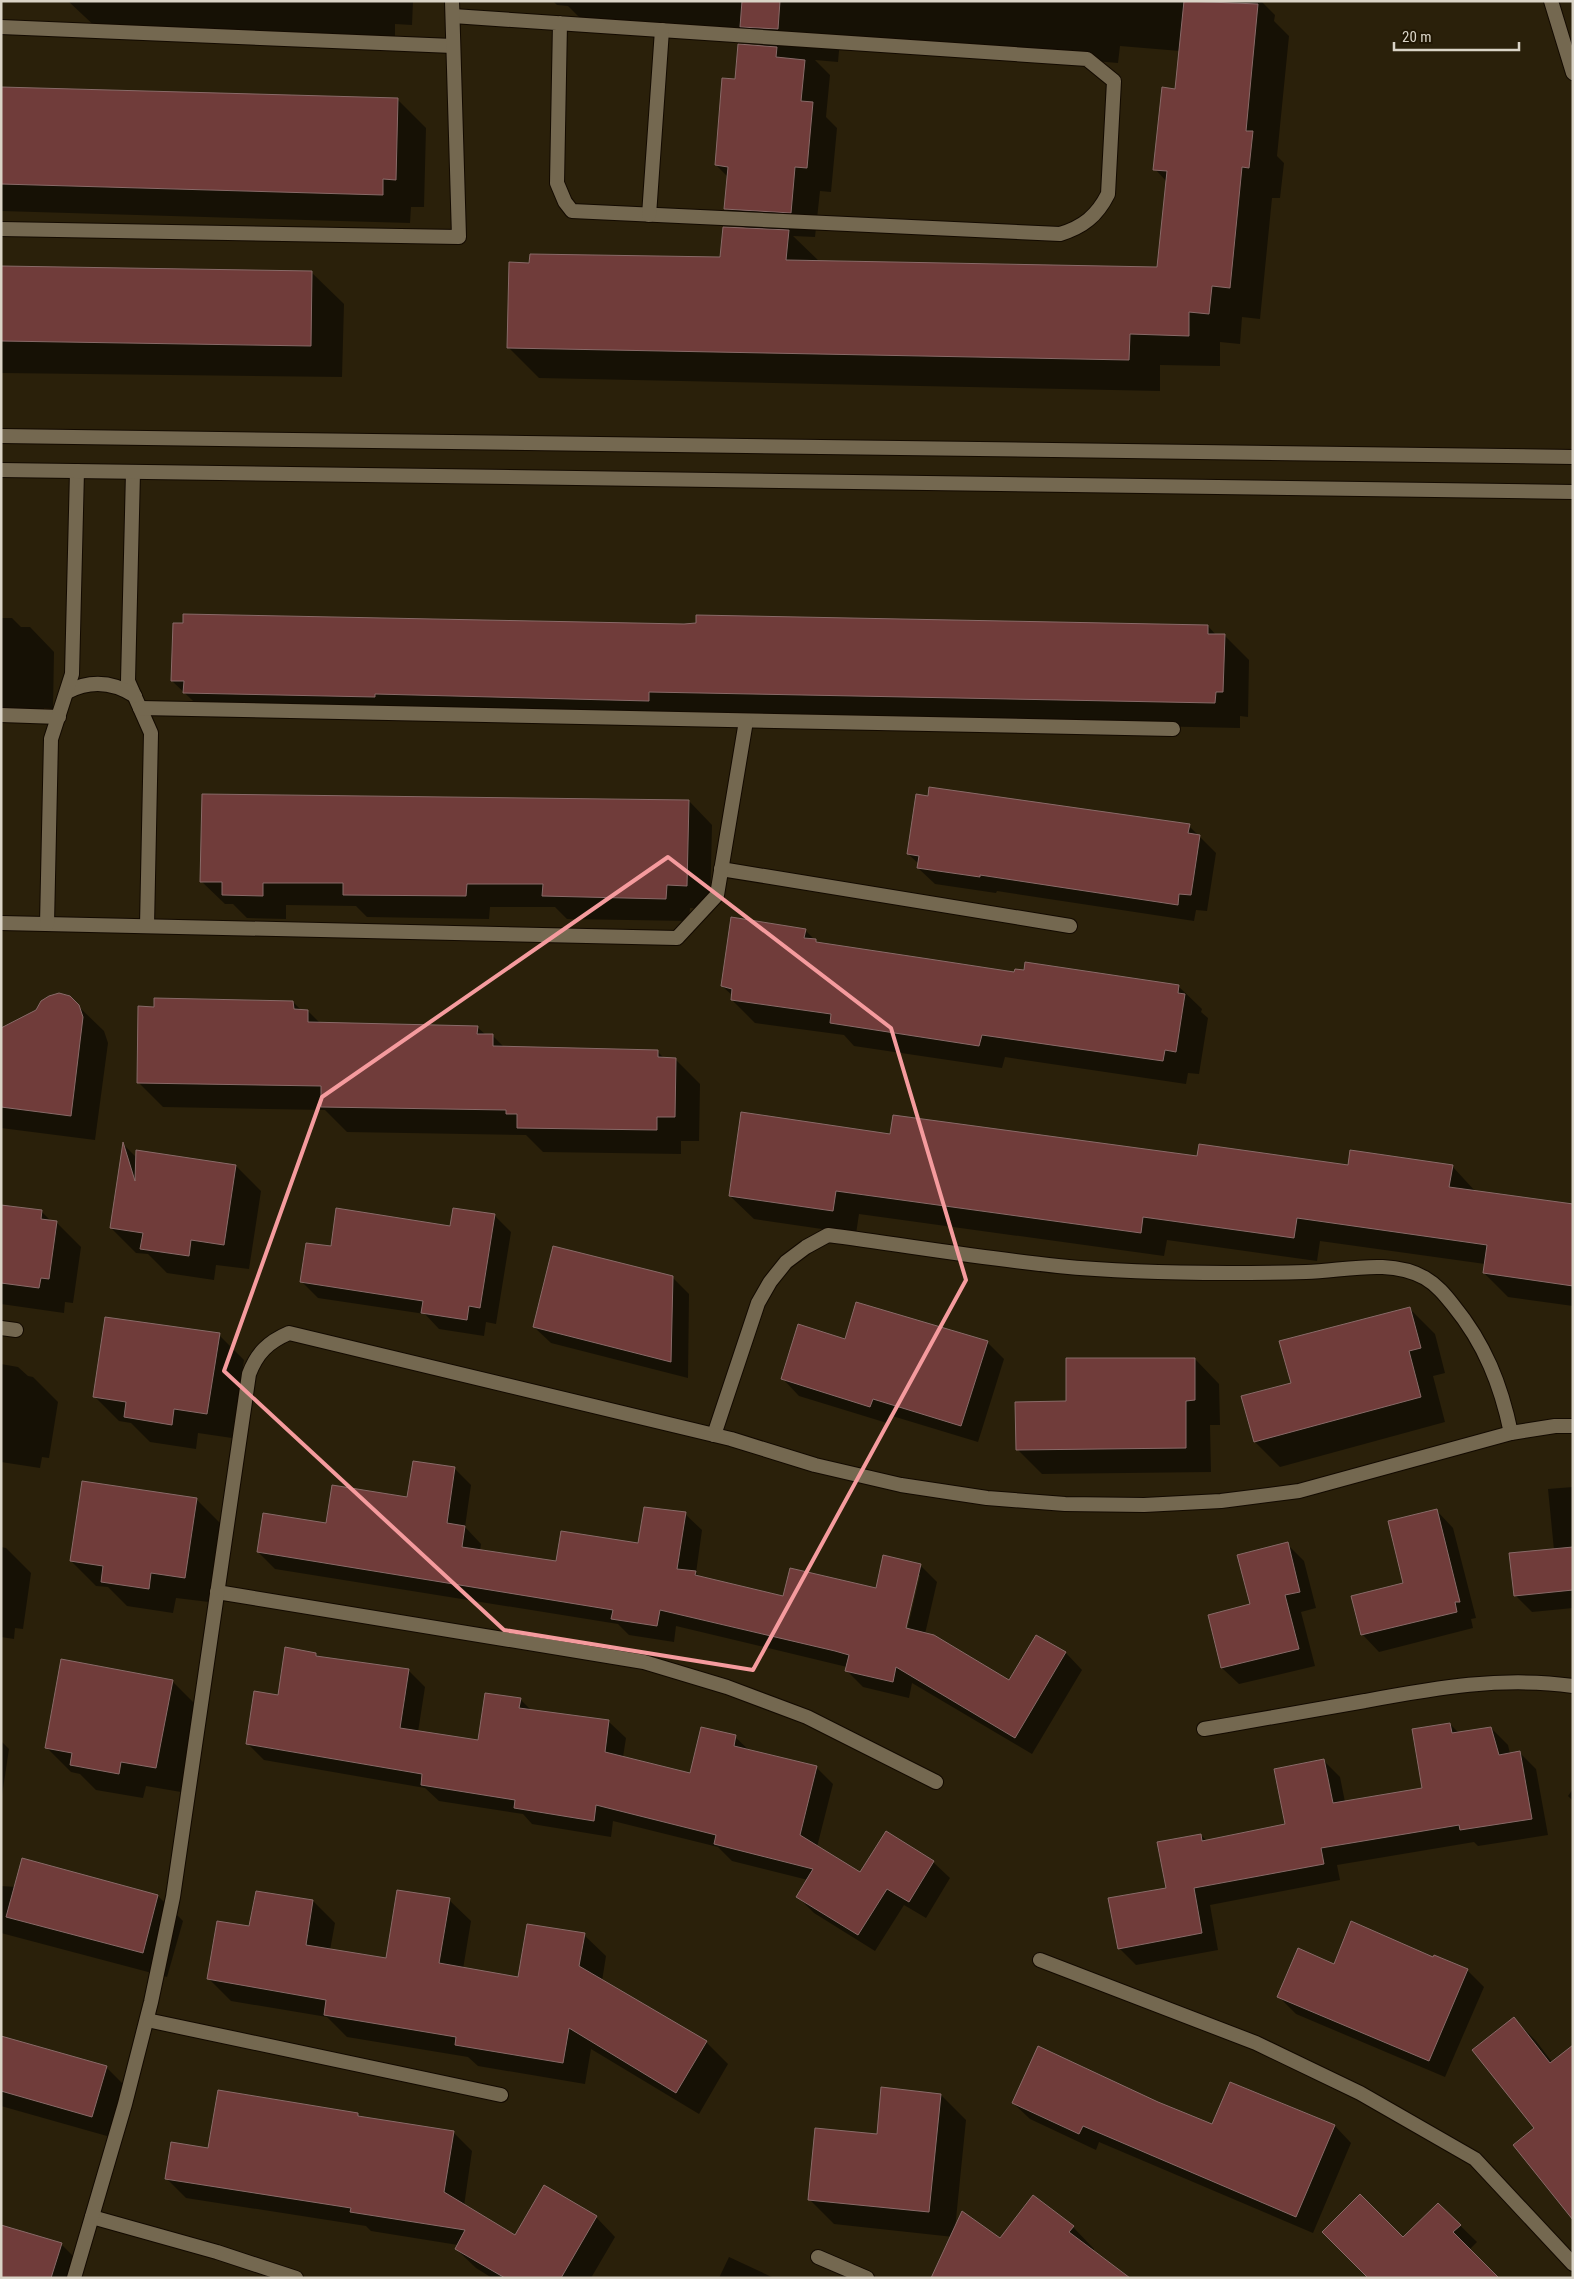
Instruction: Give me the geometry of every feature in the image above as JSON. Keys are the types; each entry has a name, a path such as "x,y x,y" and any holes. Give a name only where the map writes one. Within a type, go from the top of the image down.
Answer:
{"street":[{"path":"1,229 459,237 452,1"},
{"path":"1551,1 1573,73"},
{"path":"453,16 560,23 1087,59 1114,81 1108,194 1102,206 1092,218 1077,228 1060,234 572,211 564,202 557,182 560,23"},
{"path":"1,27 453,46"},
{"path":"650,215 662,30"},
{"path":"1,436 1573,457"},
{"path":"1,470 1573,492"},
{"path":"47,924 51,739 72,674 77,471"},
{"path":"133,472 128,682 151,733 147,926"},
{"path":"67,692 81,685 96,683 123,688 138,702 746,721 1174,729"},
{"path":"1,715 59,716"},
{"path":"1,923 677,938 717,894 746,721"},
{"path":"721,869 1070,926"},
{"path":"714,1435 758,1303 770,1282 786,1262 806,1247 828,1235 1058,1266 1156,1272 1302,1272 1389,1266 1409,1270 1427,1279 1439,1288 1482,1346 1502,1394 1511,1433"},
{"path":"1,1328 16,1330"},
{"path":"74,2278 125,2104 147,2020 173,1897 249,1374 262,1350 274,1340 289,1334 714,1435 815,1465 901,1484 988,1498 1065,1504 1144,1505 1221,1501 1300,1491 1511,1433 1555,1426 1573,1426"},
{"path":"217,1592 644,1662 727,1687 807,1717 936,1782"},
{"path":"1204,1729 1454,1685 1545,1682 1573,1686"},
{"path":"1040,1960 1256,2043 1360,2093 1475,2159 1573,2264"},
{"path":"147,2020 501,2095"},
{"path":"92,2217 217,2252 296,2278"},
{"path":"818,2257 867,2278"}],"highlighted area":[{"path":"668,857 891,1028 966,1280 753,1670 504,1630 224,1371 322,1097"}],"building":[{"path":"742,1 780,1 778,29 740,27"},
{"path":"1184,1 1258,4 1246,131 1253,131 1249,168 1242,167 1230,288 1212,286 1209,314 1189,312 1189,336 1130,334 1129,360 507,348 509,262 529,263 530,254 720,257 723,227 789,230 786,260 1157,267 1167,171 1153,170 1162,87 1175,89"},
{"path":"738,44 777,47 776,57 805,60 801,101 813,102 807,168 795,167 791,213 724,209 728,167 715,165 722,78 735,79"},
{"path":"1,87 398,98 396,180 383,179 383,195 1,184"},
{"path":"1,266 312,271 311,346 1,341"},
{"path":"183,614 684,624 696,623 696,615 1208,625 1208,634 1225,634 1223,692 1216,692 1215,703 649,692 649,701 375,694 375,697 183,693 184,681 171,681 173,623 183,623"},
{"path":"929,787 1190,824 1188,833 1200,835 1191,895 1179,894 1178,905 980,875 980,877 917,868 919,856 907,854 916,794 928,796"},
{"path":"202,794 689,800 687,886 667,885 666,899 542,896 543,884 467,884 466,896 343,895 343,883 263,883 263,896 222,895 222,882 200,882"},
{"path":"731,917 806,929 804,938 816,939 816,942 1014,972 1015,969 1024,970 1025,962 1179,985 1178,993 1185,994 1176,1052 1165,1050 1163,1061 982,1035 979,1046 830,1023 831,1014 731,1000 732,989 721,986"},
{"path":"59,993 70,996 79,1005 83,1017 71,1116 1,1107 1,1028 36,1010 41,1001"},
{"path":"154,998 293,1001 294,1009 308,1010 308,1022 478,1026 477,1034 493,1034 493,1046 658,1050 658,1057 676,1058 675,1117 657,1117 657,1130 517,1128 517,1114 506,1114 506,1110 321,1107 321,1086 137,1083 138,1006 154,1007"},
{"path":"741,1112 890,1134 893,1115 1197,1156 1199,1144 1348,1165 1350,1150 1453,1165 1449,1187 1573,1204 1573,1286 1483,1273 1487,1245 1297,1218 1294,1238 1143,1217 1141,1233 836,1191 833,1211 729,1196"},
{"path":"123,1142 135,1181 136,1150 236,1165 224,1245 191,1240 189,1256 140,1249 143,1233 110,1228"},
{"path":"1,1205 42,1210 41,1219 57,1221 49,1279 41,1278 39,1288 1,1283"},
{"path":"336,1208 450,1226 453,1208 495,1214 480,1308 469,1306 467,1320 421,1313 423,1301 300,1282 306,1243 331,1246"},
{"path":"553,1246 673,1276 671,1362 533,1327"},
{"path":"856,1302 988,1341 961,1426 873,1399 870,1407 781,1379 798,1324 845,1339"},
{"path":"1410,1307 1421,1348 1409,1351 1421,1397 1254,1442 1241,1396 1291,1383 1279,1341"},
{"path":"105,1317 220,1333 207,1414 174,1409 172,1425 124,1417 126,1402 93,1397"},
{"path":"1066,1358 1195,1358 1195,1400 1186,1401 1186,1448 1016,1450 1015,1402 1066,1401"},
{"path":"413,1461 455,1467 447,1523 465,1526 462,1547 556,1561 561,1531 638,1543 644,1507 686,1512 677,1569 696,1571 695,1575 783,1596 790,1568 876,1588 883,1555 921,1564 906,1628 934,1635 1009,1680 1036,1635 1066,1652 1015,1738 896,1667 893,1682 845,1671 849,1655 835,1651 660,1610 657,1626 611,1619 613,1610 257,1552 263,1513 326,1523 332,1485 407,1497"},
{"path":"82,1481 197,1498 185,1578 151,1573 149,1589 101,1582 103,1566 70,1561"},
{"path":"1437,1509 1460,1602 1455,1602 1457,1612 1361,1635 1351,1596 1403,1583 1388,1521"},
{"path":"1288,1542 1300,1592 1285,1595 1299,1649 1221,1668 1208,1615 1250,1604 1237,1555"},
{"path":"1573,1547 1573,1590 1514,1596 1509,1553"},
{"path":"285,1647 316,1653 316,1656 409,1669 400,1728 478,1740 485,1693 521,1698 519,1708 609,1720 605,1752 690,1773 701,1727 736,1735 734,1746 817,1766 800,1835 860,1872 886,1831 934,1861 909,1902 887,1889 858,1935 796,1897 813,1869 714,1844 716,1835 596,1805 594,1821 514,1808 515,1800 421,1785 422,1774 246,1744 254,1691 278,1695"},
{"path":"61,1659 173,1680 156,1768 121,1762 119,1774 70,1765 72,1753 45,1748"},
{"path":"1450,1723 1452,1733 1491,1727 1499,1755 1520,1751 1532,1819 1460,1830 1459,1825 1321,1848 1324,1864 1194,1888 1202,1933 1118,1949 1108,1898 1166,1888 1157,1842 1201,1834 1202,1841 1285,1824 1274,1769 1324,1759 1333,1803 1422,1788 1412,1729"},
{"path":"22,1858 158,1895 143,1953 6,1917"},
{"path":"397,1890 450,1898 439,1963 518,1977 527,1924 585,1933 579,1966 707,2041 676,2093 569,2028 563,2063 455,2045 456,2037 324,2015 326,2000 207,1979 217,1921 249,1926 256,1891 313,1900 306,1945 386,1958"},
{"path":"1351,1921 1433,1957 1434,1955 1468,1969 1429,2061 1277,1997 1298,1948 1334,1964"},
{"path":"1514,2017 1550,2063 1573,2045 1573,2220 1513,2145 1534,2128 1472,2050"},
{"path":"1,2036 107,2066 92,2117 1,2091"},
{"path":"1038,2046 1158,2102 1212,2124 1230,2082 1335,2125 1296,2217 1083,2126 1079,2134 1012,2103"},
{"path":"881,2087 941,2094 929,2212 808,2200 815,2128 877,2134"},
{"path":"218,2090 358,2113 358,2116 454,2131 444,2192 515,2235 544,2185 597,2216 561,2278 505,2278 455,2249 465,2230 350,2212 351,2208 165,2179 171,2142 208,2148"},
{"path":"1360,2194 1403,2237 1438,2203 1461,2225 1453,2232 1499,2278 1368,2278 1322,2232"},
{"path":"1033,2195 1074,2226 1069,2232 1130,2278 931,2278 962,2211 1000,2238"},
{"path":"1,2225 62,2243 51,2278 1,2278"}]}
